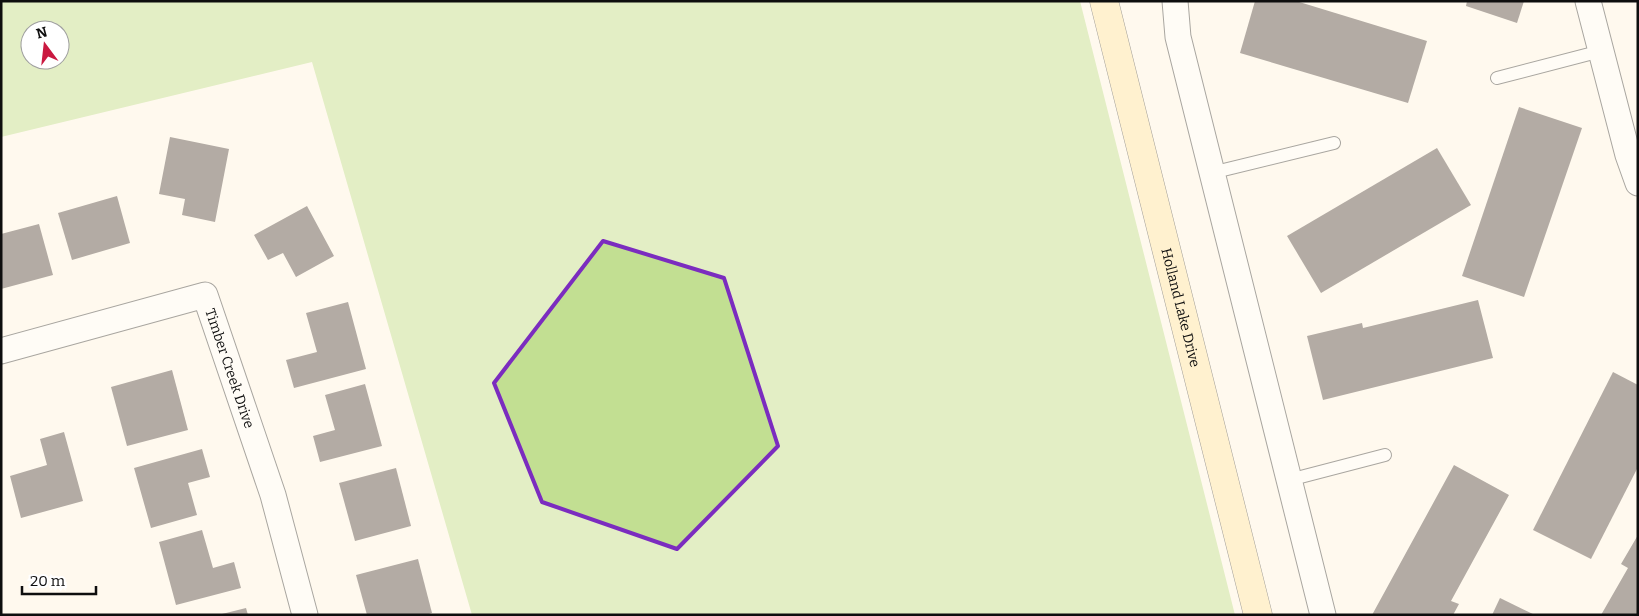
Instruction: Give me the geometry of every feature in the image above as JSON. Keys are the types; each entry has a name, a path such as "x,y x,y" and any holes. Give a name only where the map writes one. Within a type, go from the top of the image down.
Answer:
{"street":[{"name":"Holland Lake Drive","path":"1104,1 1258,615"},
{"path":"1175,1 1178,37 1323,615"},
{"path":"1588,1 1628,155 1638,183"},
{"name":"Timber Creek Drive","path":"1,351 205,295 273,495 305,615"}],"lane":[{"path":"1497,78 1601,51"},
{"path":"1212,173 1334,142"},
{"path":"1289,480 1385,455"}],"highlighted area":[{"path":"603,241 724,278 778,446 677,549 542,502 494,383"}],"green space":[{"path":"1,1 1080,1 1235,615 472,615 312,62 1,137"}],"building":[{"path":"1255,1 1296,1 1427,41 1408,103 1240,53"},
{"path":"1467,1 1524,1 1517,23 1466,6"},
{"path":"1519,107 1582,128 1524,297 1462,276"},
{"path":"170,137 229,149 215,222 182,215 185,199 159,194"},
{"path":"1437,148 1471,205 1321,293 1287,236"},
{"path":"117,196 130,243 72,260 58,213"},
{"path":"307,206 334,256 296,277 283,253 268,260 254,235"},
{"path":"39,224 53,275 1,289 1,234"},
{"path":"1478,300 1493,358 1323,400 1307,336 1362,323 1363,328"},
{"path":"348,302 366,369 294,388 286,360 317,352 306,313"},
{"path":"172,370 188,430 127,446 111,387"},
{"path":"1613,372 1638,385 1638,467 1591,559 1533,530"},
{"path":"365,384 382,446 320,462 313,436 335,430 325,395"},
{"path":"64,432 83,501 21,518 10,476 47,465 40,439"},
{"path":"202,449 210,477 188,483 197,515 151,528 134,468"},
{"path":"1454,465 1509,495 1451,601 1459,604 1453,615 1372,615"},
{"path":"396,468 411,526 355,541 339,483"},
{"path":"202,530 213,568 234,562 241,588 176,605 159,542"},
{"path":"1638,535 1638,615 1601,615 1628,568 1621,564"},
{"path":"418,559 432,613 426,615 367,615 356,575"},
{"path":"1500,598 1535,615 1492,615"},
{"path":"246,608 248,615 222,615 222,614"}]}
